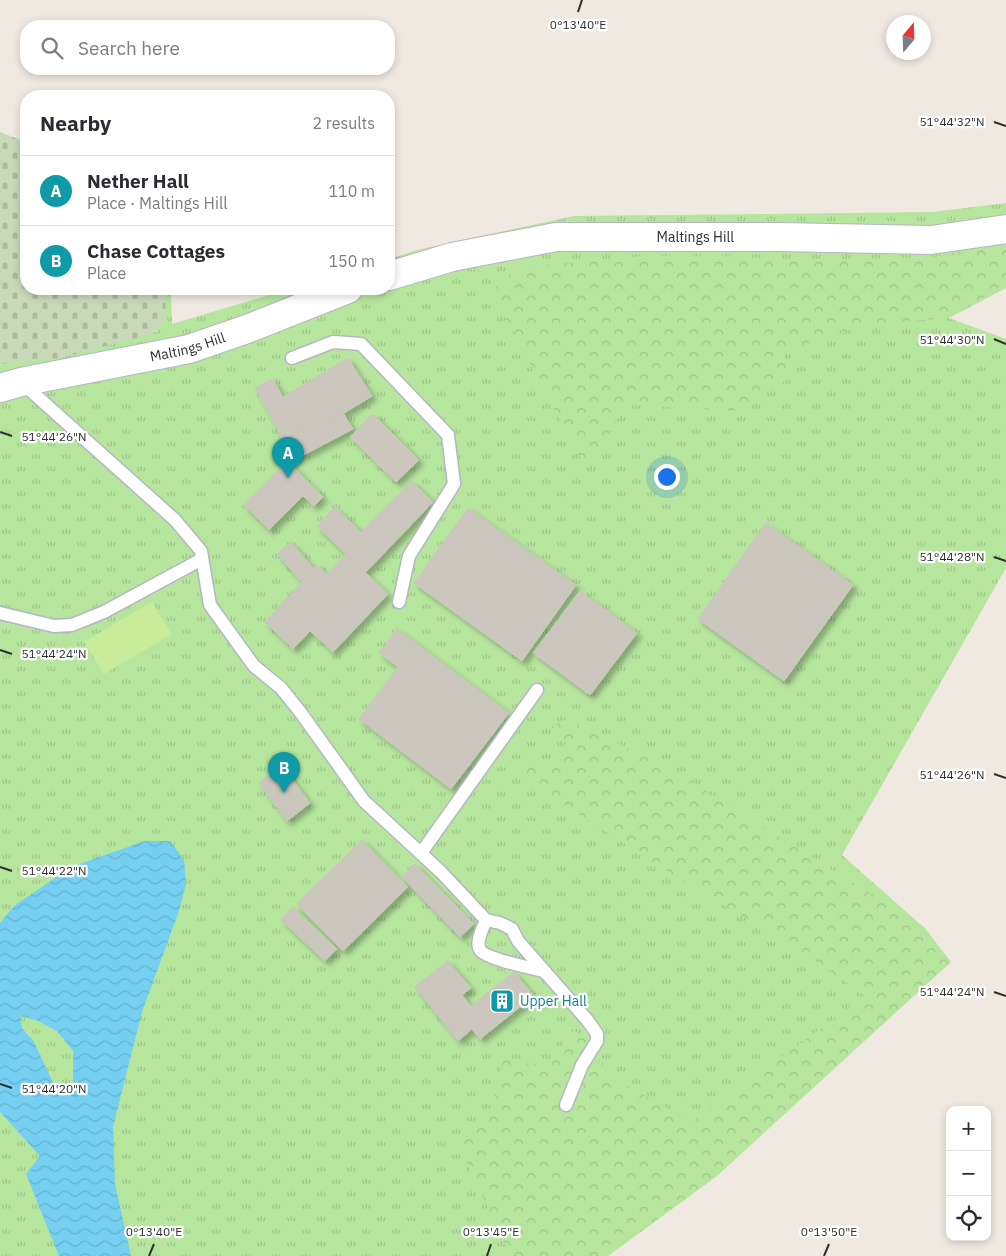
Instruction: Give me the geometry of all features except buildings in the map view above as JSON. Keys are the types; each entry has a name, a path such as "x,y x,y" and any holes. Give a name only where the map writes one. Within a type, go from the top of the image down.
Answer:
{"street":[{"name":"Maltings Hill","path":"395,274 452,257 556,237 780,237 931,240 1006,229"},
{"name":"Maltings Hill","path":"11,385 189,350 333,295"}],"lane":[{"path":"292,358 333,342 361,344 448,435 454,484 410,556 399,602"},
{"path":"11,385 175,520 201,552 210,605 254,666 281,688 364,801 421,853 486,920 500,923 512,930 518,941 588,1021 597,1034 597,1041 582,1064 566,1105"},
{"path":"0,613 54,626 72,625 104,612 202,559"},
{"path":"421,853 537,690"},
{"path":"486,920 478,943 480,950 502,961 544,971"}],"green space":[{"path":"0,132 20,140 20,295 165,295 166,318 156,333 60,358 0,364"},
{"path":"0,134 20,253 20,295 171,295 172,324 269,295 395,295 395,257 417,250 574,216 932,212 1006,203 1006,288 949,318 1006,339 1006,568 842,855 920,924 951,962 599,1256 0,1256"},
{"path":"1006,241 1006,284 948,318 869,324 784,352 789,378 737,411 626,405 586,469 491,291 517,268 642,256 717,256 814,260 935,257"},
{"path":"152,602 172,634 104,674 84,642"},
{"path":"566,719 673,770 924,927 951,962 717,1176 608,1256 510,1256 459,1146 490,1114 503,1060 550,1066 571,1029 594,1043 608,1075 692,1122 865,996 797,948 684,882 557,800 515,768 554,764 566,742 551,727"}],"water":[{"path":"145,841 170,841 184,860 186,884 179,911 142,1012 113,1127 115,1184 131,1256 59,1256 26,1174 40,1156 0,1112 0,923 14,906 71,867","holes":["20,1016 36,1020 57,1031 73,1051 73,1086 57,1091 34,1042 22,1028"]}],"place":[{"name":"Nether Hall","path":"288,478"},
{"name":"Chase Cottages","path":"284,793"},
{"name":"Upper Hall","path":"502,1001"}]}
